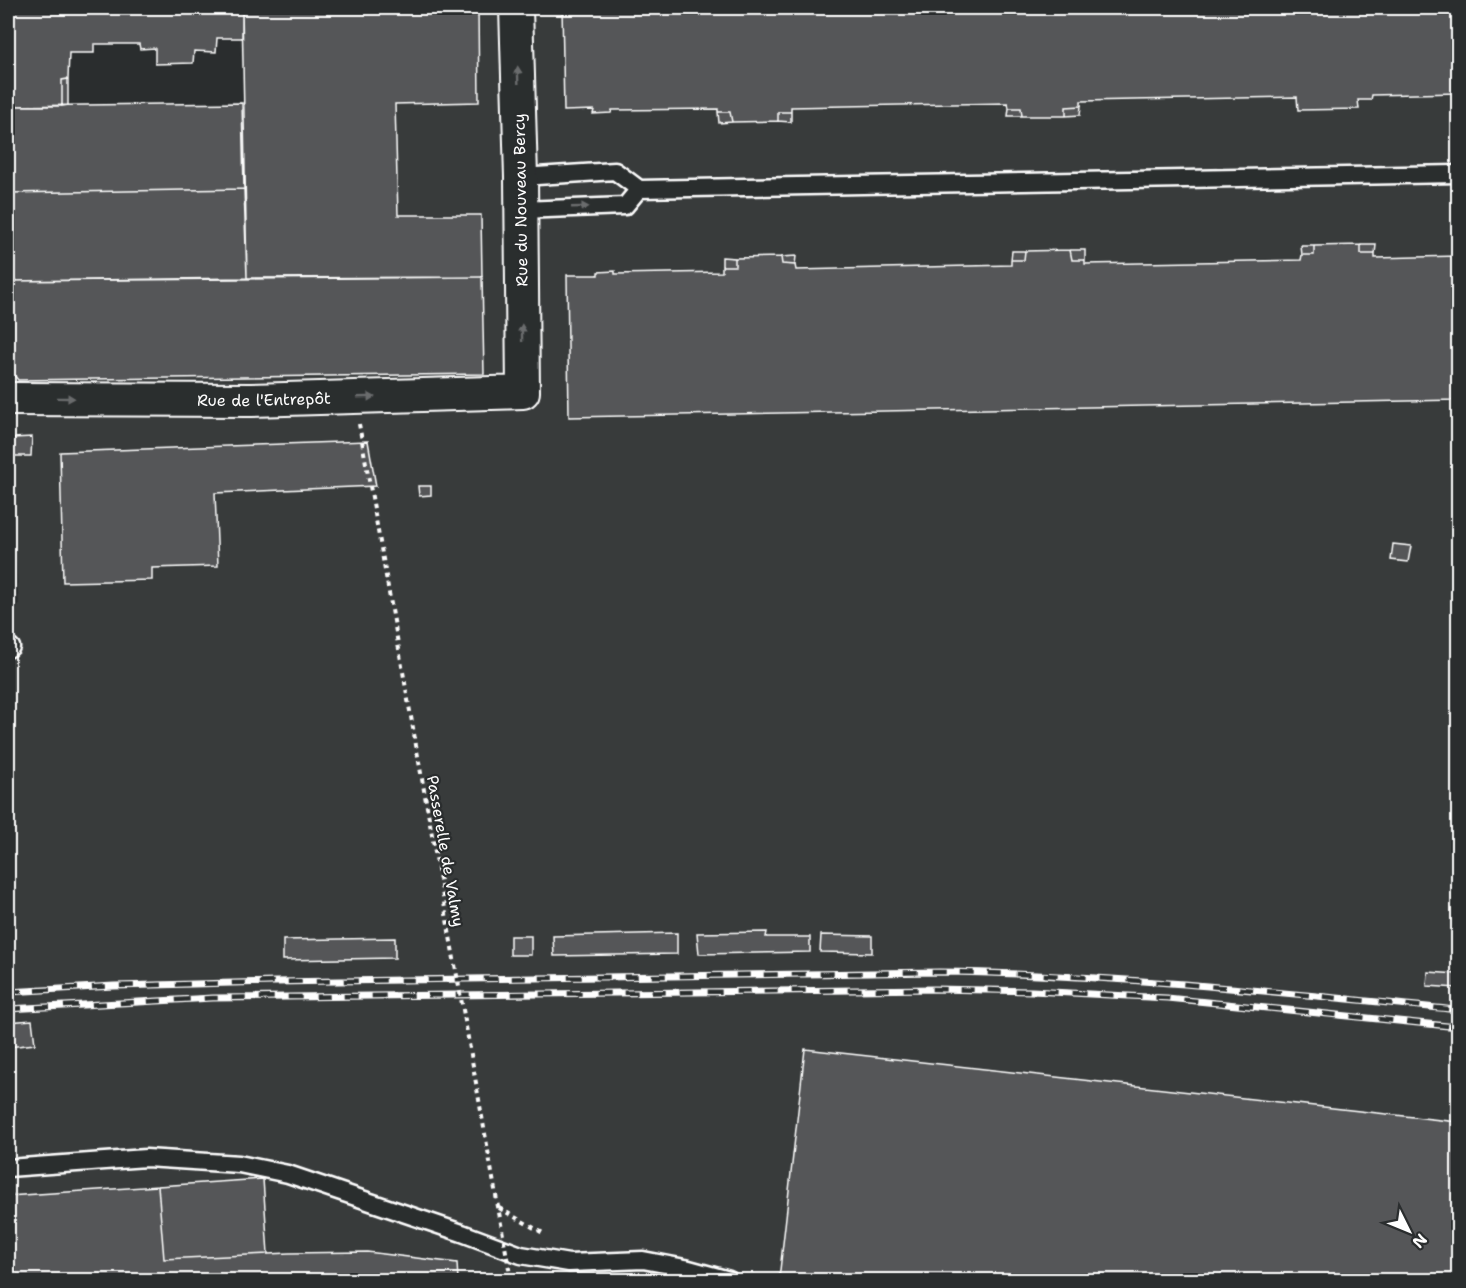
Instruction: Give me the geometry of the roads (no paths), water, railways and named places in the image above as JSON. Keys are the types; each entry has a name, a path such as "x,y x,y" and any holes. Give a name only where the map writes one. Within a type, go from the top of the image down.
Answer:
{"street":[{"name":"Rue du Nouveau Bercy","path":"516,8 521,177 523,392"},
{"name":"Rue de l'Entrepôt","path":"8,399 251,400 523,392"}],"lane":[{"path":"521,177 566,176 615,171 639,189 1458,174"},
{"path":"521,210 626,206 639,189"},
{"path":"8,1168 146,1158 239,1164 288,1174 521,1255 569,1263 643,1260 685,1268 729,1281"}],"railway":[{"path":"8,992 114,986 275,982 939,972 1134,980 1458,1010"},
{"path":"8,1009 213,998 934,989 1167,998 1458,1027"}]}
